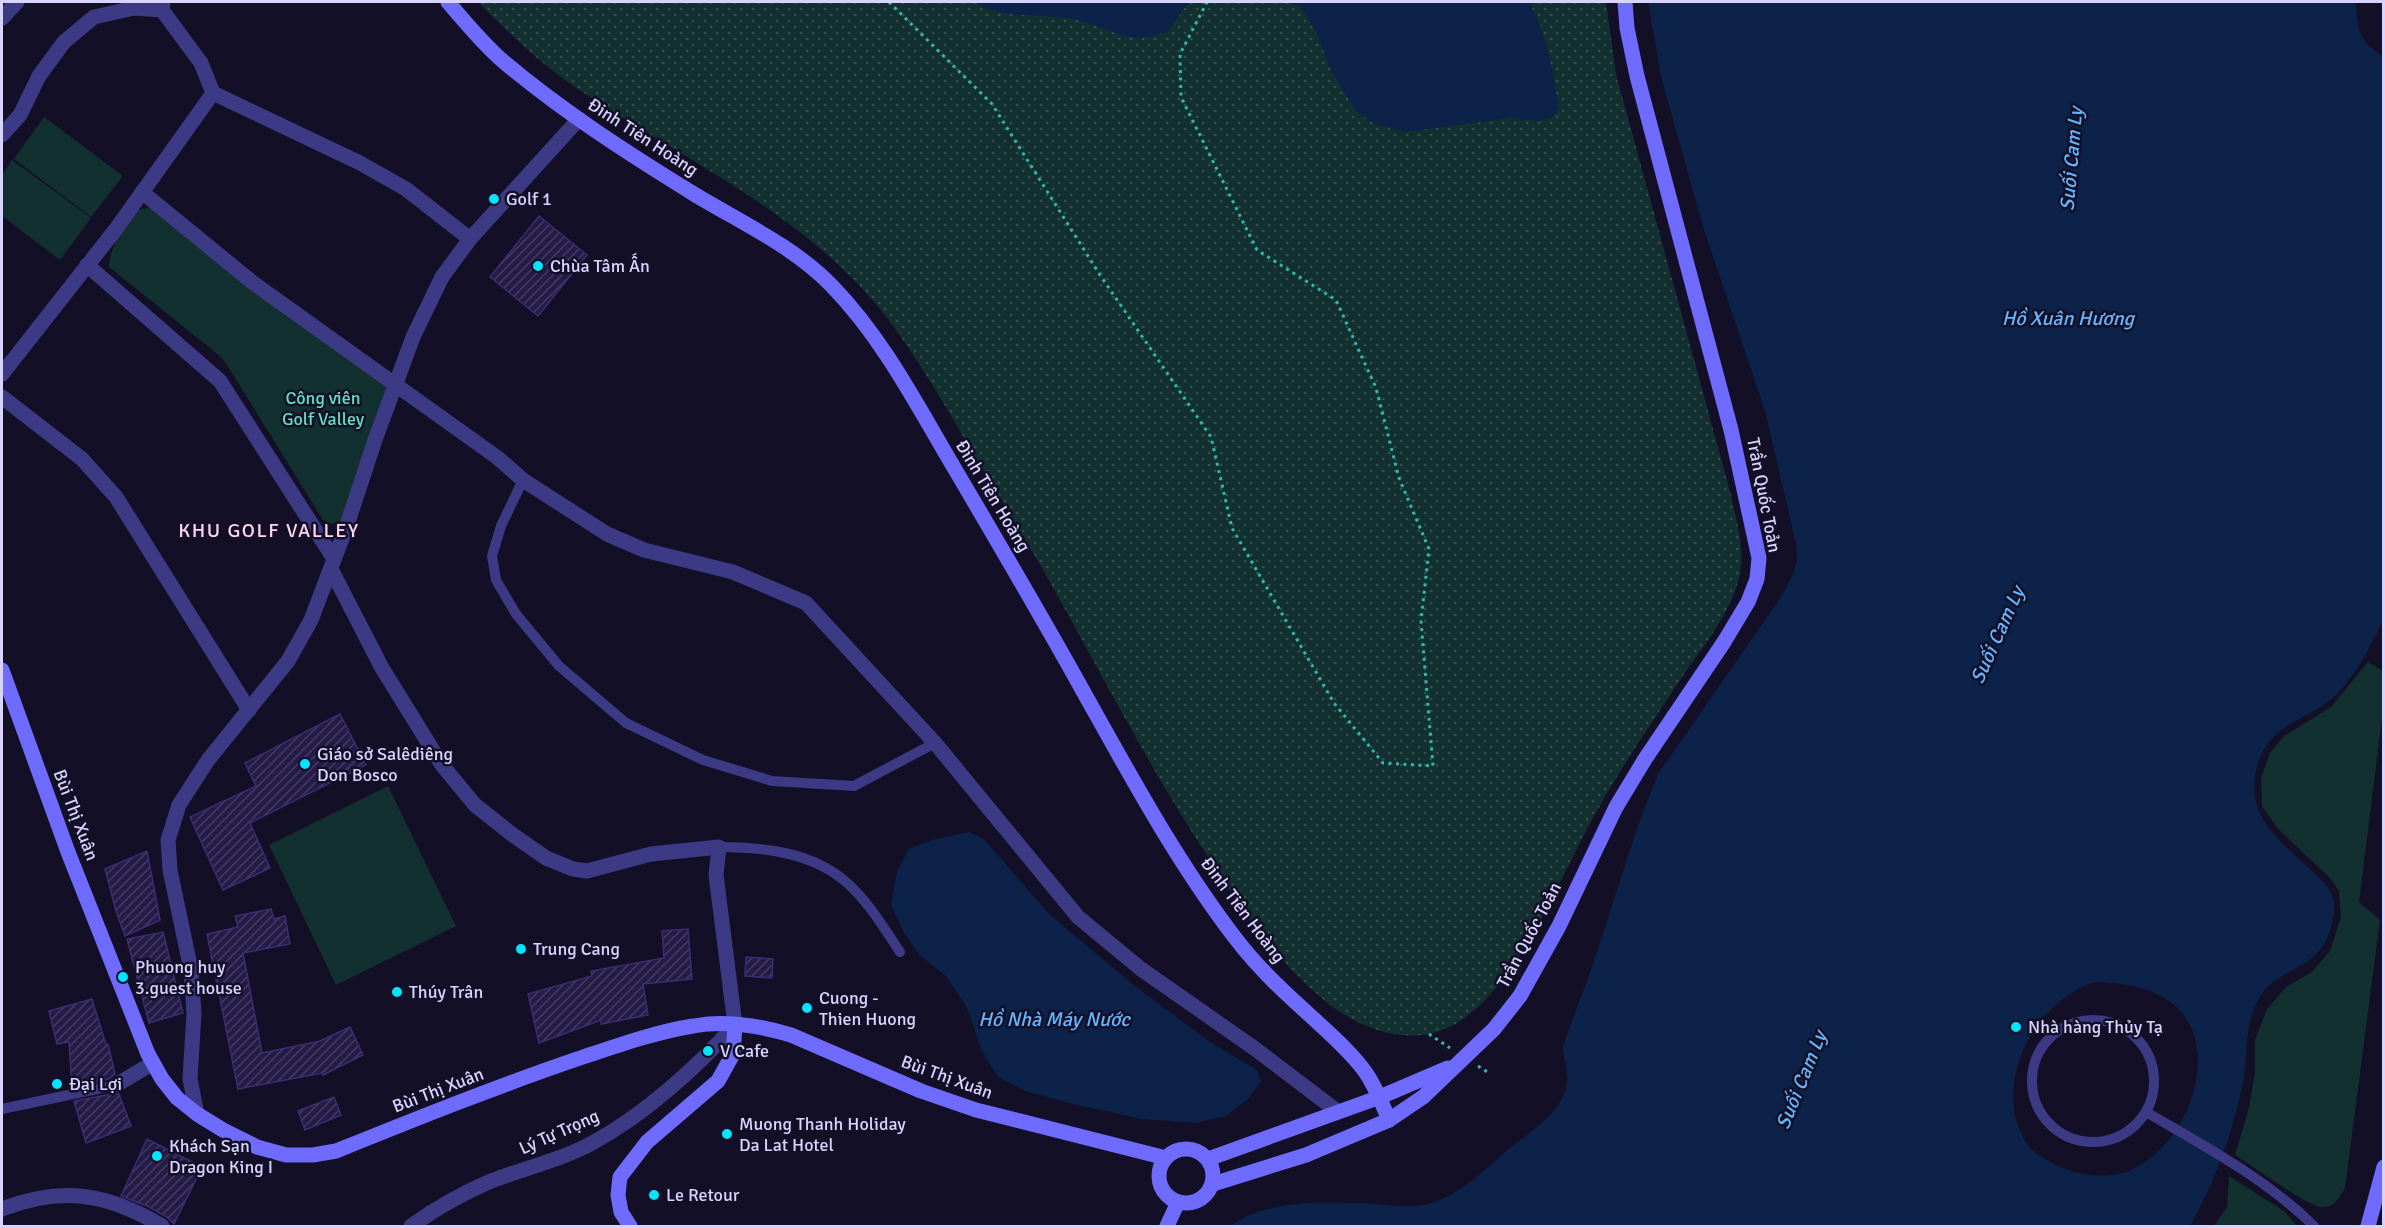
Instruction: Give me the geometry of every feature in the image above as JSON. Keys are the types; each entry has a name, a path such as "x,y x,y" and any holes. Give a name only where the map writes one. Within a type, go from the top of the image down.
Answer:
{"main road":[{"name":"Đinh Tiên Hoàng","path":"448,2 502,61 579,119 692,193 780,245 812,267 855,312 908,389 1044,620 1137,788 1198,888 1237,941 1269,978 1337,1041 1364,1070 1380,1097 1389,1120"},
{"name":"Trần Quốc Toản","path":"1213,1184 1306,1155 1389,1120 1423,1097 1494,1029 1520,996 1559,926 1616,807 1748,602 1756,579 1759,558 1731,430 1637,76 1627,28 1625,2"},
{"name":"Bùi Thị Xuân","path":"2,670 68,852 153,1063 177,1098 223,1130 257,1147 286,1155 313,1155 336,1151 528,1076 622,1044 693,1025 735,1025 769,1028 791,1035 921,1091 976,1110 1166,1158"},
{"path":"630,1227 621,1212 618,1194 620,1177 647,1142 718,1081 733,1054 735,1025"},
{"name":"Trần Quốc Toản","path":"1208,1159 1380,1097 1456,1065"},
{"path":"1183,1149 1192,1149 1208,1159 1214,1174 1213,1184 1201,1199 1193,1203 1178,1203 1169,1198 1160,1182 1159,1172 1166,1158 1183,1149"},
{"path":"2368,1227 2384,1167"},
{"path":"1167,1227 1178,1203"}],"street":[{"path":"2,18 16,2"},
{"path":"2,135 20,115 39,76 64,42 94,17 134,8 162,6 201,63 213,93 360,163 406,189 470,239"},
{"path":"2,374 116,228 213,93"},
{"path":"197,1114 190,1079 194,1013 191,970 170,870 168,840 179,805 208,760 288,662 311,620 413,337 442,277 470,239 579,119"},
{"path":"142,192 252,282 498,458 523,480 607,534 634,546 733,572 806,603 935,743 1078,917 1141,969 1254,1048 1337,1111"},
{"path":"87,265 220,381 333,564 382,668 442,765 475,806 546,858 573,869 587,871 651,854 719,847 716,875 735,1025"},
{"path":"2,397 82,459 116,497 249,710"},
{"name":"Lý Tự Trọng","path":"411,1227 429,1213 490,1182 593,1142 684,1077 735,1025"},
{"path":"116,1085 153,1063"},
{"path":"2,1209 22,1201 73,1195 105,1199 162,1227"}],"lane":[{"path":"523,480 501,526 492,556 496,580 516,614 559,666 626,723 703,760 772,781 854,786 935,743"},
{"path":"719,847 752,847 799,856 831,871 852,887 900,952"},
{"path":"2091,1019 2111,1022 2129,1031 2143,1046 2152,1064 2154,1084 2146,1113 2123,1134 2104,1142 2084,1142 2065,1136 2048,1124 2034,1098 2033,1067 2040,1049 2054,1034 2071,1023 2091,1019"},
{"path":"2,1109 116,1085"},
{"path":"2146,1113 2172,1127 2292,1205 2314,1227"}],"path":[{"path":"889,2 992,104 1100,274 1211,437 1232,528 1334,703 1383,763 1433,766 1421,621 1429,549 1399,478 1376,388 1336,300 1257,250 1181,97 1180,54 1207,2"}],"green space":[{"path":"478,2 1606,2 1616,74 1731,495 1740,540 1741,567 1733,597 1718,625 1609,790 1525,947 1505,977 1483,1002 1459,1022 1433,1033 1402,1035 1371,1028 1357,1022 1330,1005 1299,977 1248,917 1190,829 1134,734 1045,573 931,384 884,314 853,279 781,218 742,191 566,81 527,49"},
{"path":"44,117 123,176 91,217 14,159"},
{"path":"12,160 91,218 60,260 2,216 2,175"},
{"name":"Công viên Golf Valley","path":"154,208 385,386 388,392 343,521 332,524 323,520 220,356 109,267 114,246 131,217 140,210"},
{"path":"2368,662 2383,671 2384,702 2359,902 2380,920 2345,1188 2333,1204 2321,1207 2291,1192 2235,1155 2249,1108 2255,1072 2255,1040 2267,1009 2286,987 2312,972 2330,951 2341,917 2339,891 2329,877 2278,829 2262,806 2261,778 2270,753 2284,736 2331,707"},
{"path":"388,786 456,926 336,985 269,845"},
{"path":"2229,1176 2284,1211 2297,1226 2214,1226 2227,1207"}],"water":[{"path":"975,2 1189,2 1167,32 1140,38 1073,19 1010,14 986,8"},
{"path":"1289,2 1529,2 1545,40 1559,109 1551,118 1538,121 1511,118 1405,132 1374,124 1355,110 1331,70 1317,34 1300,6"},
{"name":"Hồ Xuân Hương","path":"1648,2 2356,2 2357,20 2364,40 2384,57 2383,620 2364,658 2345,685 2327,702 2280,731 2270,740 2262,752 2257,767 2254,785 2261,814 2268,827 2278,838 2327,886 2332,894 2334,914 2326,940 2318,952 2308,961 2275,981 2257,1002 2250,1022 2245,1072 2234,1119 2215,1175 2190,1226 1231,1226 1263,1210 1282,1206 1341,1203 1412,1206 1435,1202 1470,1182 1554,1111 1565,1092 1567,1081 1563,1045 1591,970 1638,825 1658,774 1781,597 1793,574 1797,559 1796,544 1765,411 1704,230 1661,77","holes":["2096,982 2146,990 2168,1000 2178,1008 2186,1018 2195,1038 2198,1060 2196,1083 2189,1105 2178,1126 2164,1145 2148,1160 2129,1171 2100,1176 2065,1169 2034,1152 2026,1142 2016,1120 2013,1096 2016,1071 2025,1047 2038,1025 2054,1006 2074,991"]},
{"name":"Hồ Nhà Máy Nước","path":"969,832 984,839 1048,913 1135,986 1210,1042 1257,1070 1261,1082 1247,1100 1226,1116 1196,1123 1142,1119 1025,1091 998,1077 982,1051 966,1006 945,975 919,955 904,933 891,905 897,871 909,849 932,840"}],"building":[{"name":"Chùa Tâm Ấn","path":"539,216 587,255 538,316 490,277"},
{"path":"340,714 366,765 250,823 270,868 223,890 190,817 256,786 245,763"},
{"path":"147,851 160,920 125,936 105,869"},
{"path":"271,909 274,919 285,916 290,944 243,953 262,1053 320,1041 350,1027 363,1055 323,1075 322,1073 238,1089 207,934 238,927 235,916"},
{"path":"688,929 692,979 643,984 648,1015 601,1024 601,1020 539,1043 528,994 592,976 591,971 664,958 662,931"},
{"path":"163,932 183,1013 149,1023 127,939"},
{"path":"746,957 773,959 772,978 745,976"},
{"path":"92,999 106,1045 108,1044 115,1074 109,1079 72,1087 69,1042 57,1044 49,1011"},
{"path":"119,1094 131,1126 86,1143 74,1101"},
{"path":"334,1097 341,1115 305,1130 298,1111"},
{"path":"147,1139 202,1167 174,1224 167,1217 147,1206 121,1196"}],"place":[{"name":"Golf 1","path":"494,199"},
{"name":"Chùa Tâm Ấn","path":"538,266"},
{"name":"Giáo sở Salêdiêng Don Bosco","path":"305,764"},
{"name":"Trung Cang","path":"521,949"},
{"name":"Phuong huy 3.guest house","path":"123,977"},
{"name":"Thúy Trân","path":"397,992"},
{"name":"Cuong - Thien Huong","path":"807,1008"},
{"name":"Nhà hàng Thủy Tạ","path":"2016,1027"},
{"name":"V Cafe","path":"708,1051"},
{"name":"Đại Lợi","path":"57,1084"},
{"name":"Muong Thanh Holiday Da Lat Hotel","path":"727,1134"},
{"name":"Khách Sạn Dragon King I","path":"157,1156"},
{"name":"Le Retour","path":"654,1195"}],"district":[{"name":"KHU GOLF VALLEY","path":"269,530"}],"water label":[{"name":"Suối Cam Ly","path":"2071,159"},
{"name":"Suối Cam Ly","path":"1997,635"},
{"name":"Suối Cam Ly","path":"1801,1080"}]}
